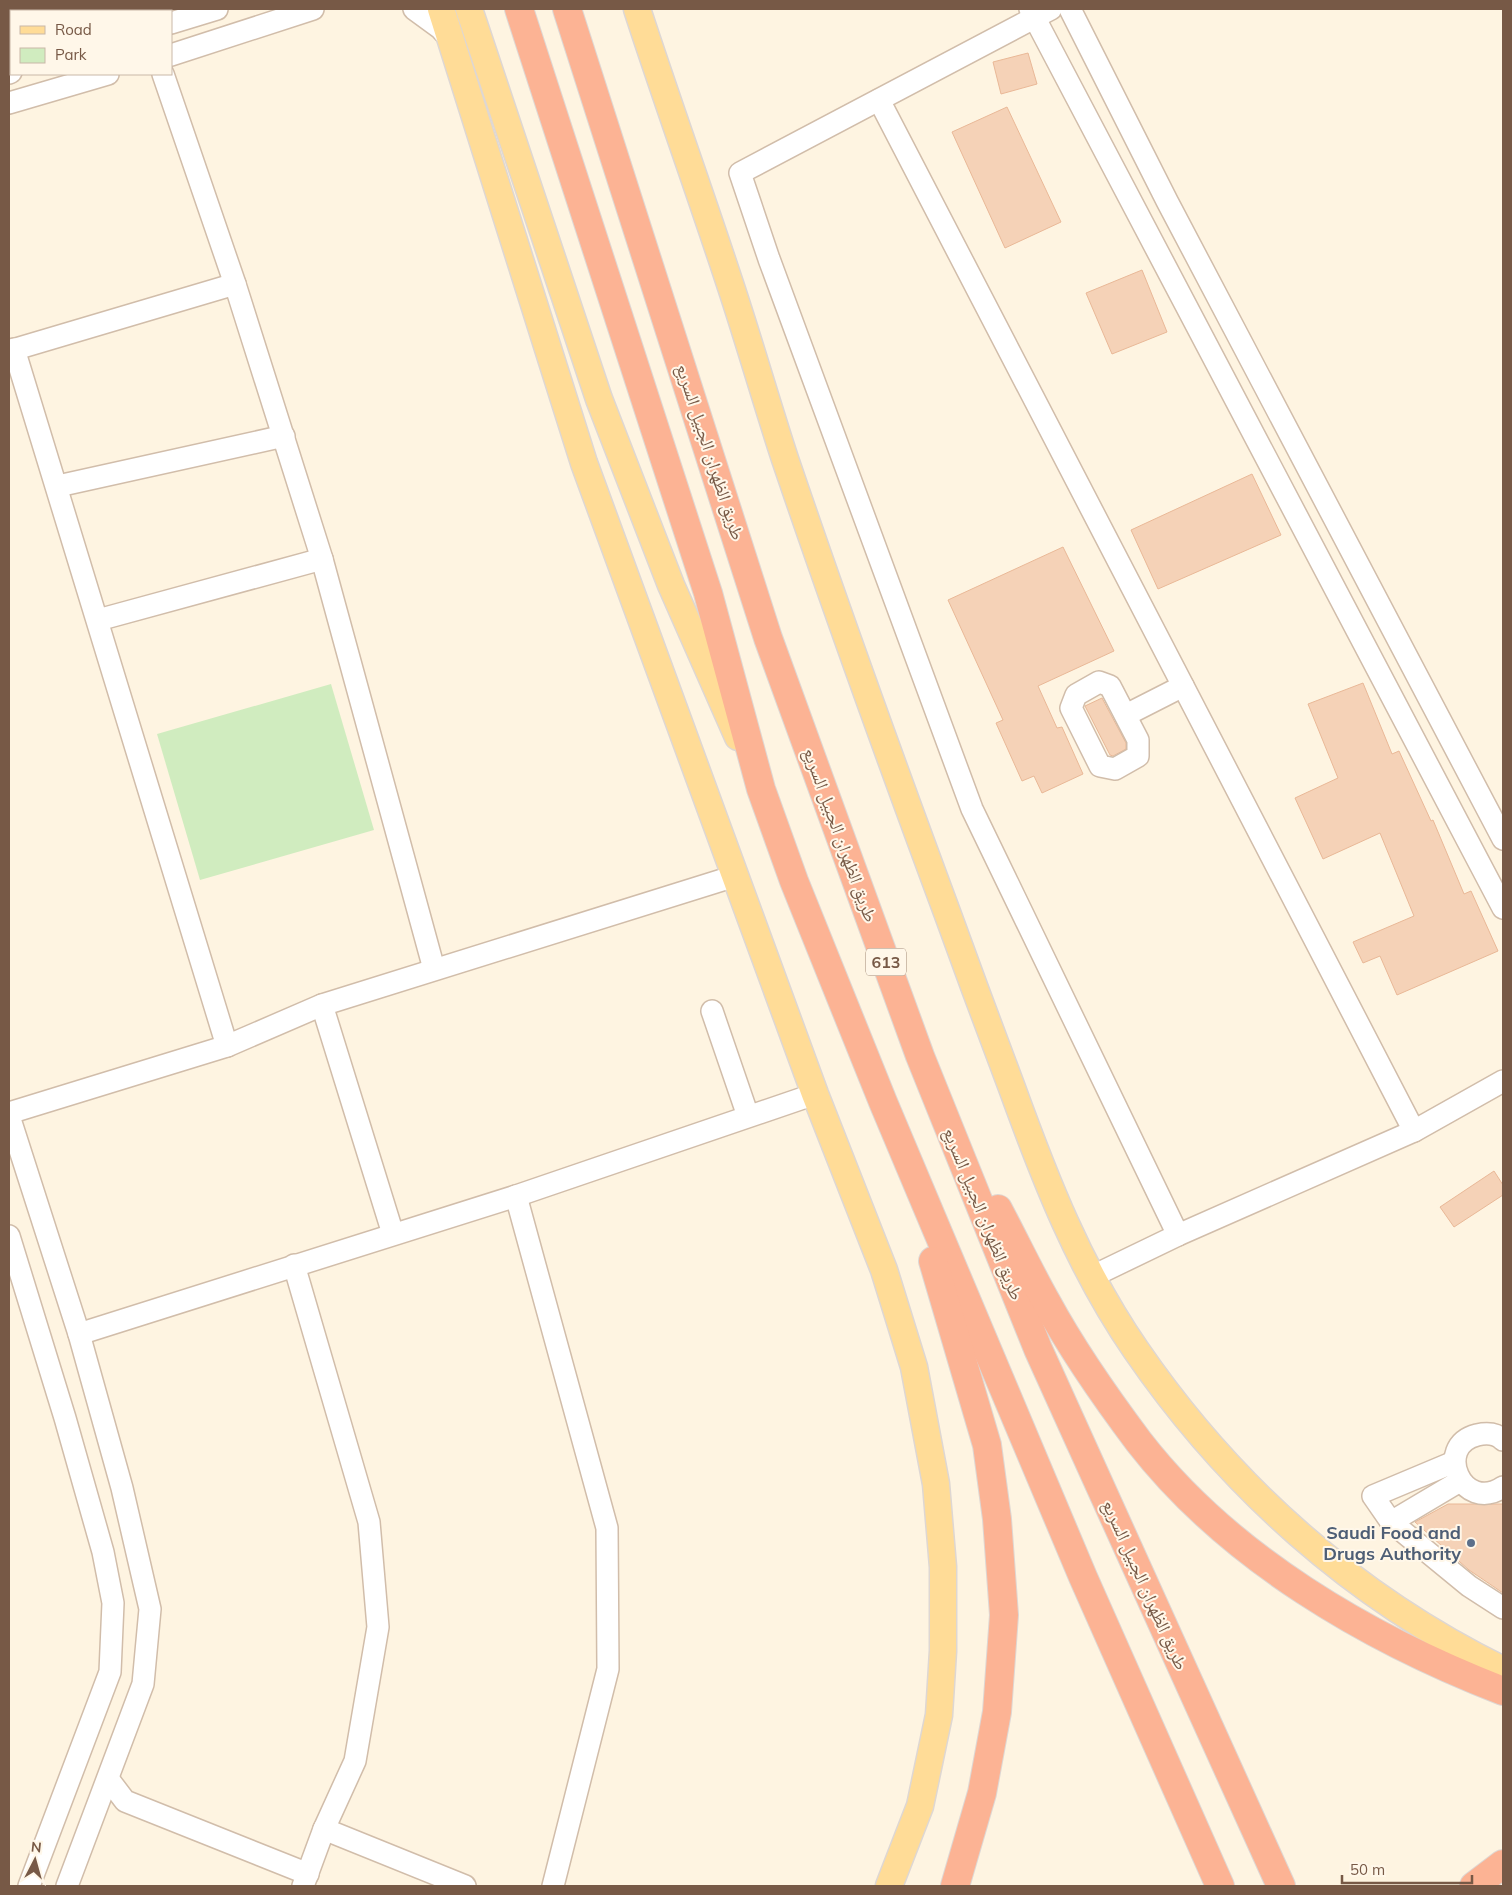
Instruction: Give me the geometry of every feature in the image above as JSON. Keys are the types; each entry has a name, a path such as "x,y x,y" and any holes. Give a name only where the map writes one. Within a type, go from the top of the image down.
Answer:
{"highway":[{"path":"519,9 708,593 761,789 798,891 884,1102 1083,1577 1220,1886"},
{"name":"طريق الظهران الجبيل السريع","path":"568,9 768,638 920,1056 1038,1349 1281,1886"},
{"path":"920,1056 1048,1305 1088,1368 1140,1442 1189,1497 1245,1546 1309,1593 1374,1632 1447,1669 1503,1691"},
{"path":"884,1102 961,1351 987,1445 997,1519 1004,1615 997,1712 982,1793 955,1886"},
{"path":"1474,1886 1503,1864"}],"main road":[{"path":"440,9 584,463 816,1094 884,1270 914,1367 936,1484 943,1567 943,1651 939,1715 920,1806 889,1886"},
{"path":"468,9 599,399 671,585 761,789"},
{"path":"637,9 735,297 784,457 922,844 1053,1199 1092,1277 1135,1349 1202,1437 1289,1526 1387,1604 1454,1646 1503,1670"}],"street":[{"path":"172,23 217,9"},
{"path":"172,55 313,9"},
{"path":"414,9 440,28 450,39"},
{"path":"1070,9 1171,210 1503,839"},
{"path":"1178,1235 972,810 769,259 740,173 1038,12 1503,908"},
{"path":"9,103 105,75"},
{"path":"163,75 235,284 322,559 434,970"},
{"path":"878,100 1414,1131"},
{"path":"227,1046 58,486 12,350 235,284"},
{"path":"58,486 284,436"},
{"path":"98,620 322,559"},
{"path":"1126,715 1183,686"},
{"path":"67,1886 109,1780 143,1684 150,1609 122,1488 79,1334 9,1114 227,1046 322,1005 735,876"},
{"path":"322,1005 393,1234"},
{"path":"712,1011 748,1116"},
{"path":"1092,1277 1178,1235 1414,1131 1503,1082"},
{"path":"79,1334 516,1196 816,1094"},
{"path":"516,1196 607,1528 608,1669 553,1886"},
{"path":"9,1236 65,1418 103,1552 113,1604 110,1672 28,1886"},
{"path":"109,1780 125,1801 305,1880 324,1829 355,1761 378,1627 369,1522 294,1265"},
{"path":"1502,1437 1485,1433 1470,1437 1459,1447 1457,1472 1472,1491 1488,1494 1503,1487"},
{"path":"1457,1472 1373,1496 1392,1522 1469,1586 1503,1608"},
{"path":"1392,1522 1457,1472"},
{"path":"324,1829 465,1886"}],"green space":[{"path":"331,684 374,830 200,880 157,734"}],"building":[{"path":"1028,53 1037,84 1001,94 993,62"},
{"path":"1007,107 1061,222 1005,248 952,132"},
{"path":"1142,270 1167,332 1112,354 1086,293"},
{"path":"1252,474 1281,535 1158,589 1131,530"},
{"path":"1063,547 1114,651 1038,686 1057,728 1062,727 1083,774 1042,793 1034,776 1022,781 996,723 1003,720 948,600"},
{"path":"1363,683 1392,754 1399,751 1431,821 1433,820 1464,894 1471,891 1498,951 1397,995 1380,956 1363,963 1353,942 1414,916 1380,833 1323,859 1295,798 1338,778 1308,704"},
{"path":"1102,698 1126,743 1126,749 1113,756 1110,755 1085,706"},
{"path":"1494,1171 1503,1185 1503,1195 1454,1227 1440,1207"},
{"name":"Saudi Food and Drugs Authority","path":"1448,1504 1503,1504 1503,1593 1469,1570 1415,1522"}],"place":[{"name":"Saudi Food and Drugs Authority","path":"1471,1543"}]}
